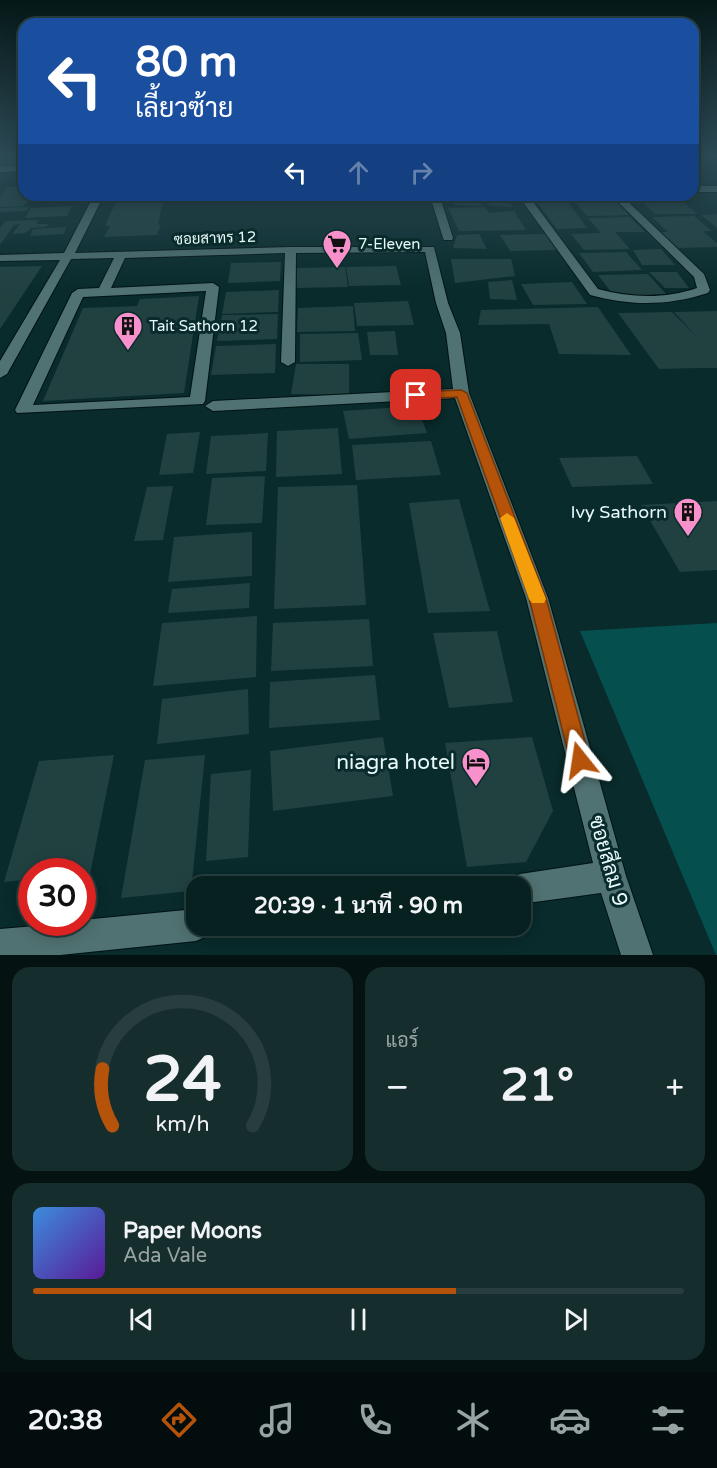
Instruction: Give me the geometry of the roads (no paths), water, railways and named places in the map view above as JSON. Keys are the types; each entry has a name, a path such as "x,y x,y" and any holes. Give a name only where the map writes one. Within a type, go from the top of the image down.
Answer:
{"street":[{"path":"0,374 67,257 96,202"},
{"name":"ซอยสีลม 9","path":"436,202 442,303 453,333 461,393 537,598 611,876 637,955"},
{"path":"528,202 594,292 612,298 633,300 687,296 704,290 700,276 623,202"},
{"name":"ซอยสาทร 12","path":"0,258 291,250 439,243"},
{"path":"288,362 291,250"},
{"path":"103,292 121,255"},
{"path":"213,287 197,401 23,410 78,293 103,292 213,287"},
{"path":"213,406 461,393"},
{"path":"531,887 611,876"},
{"path":"0,945 186,926"}],"place":[{"name":"7-Eleven","path":"337,270"},
{"name":"Tait Sathorn 12","path":"128,352"},
{"name":"Ivy Sathorn","path":"688,538"},
{"name":"niagra hotel","path":"476,788"}]}
